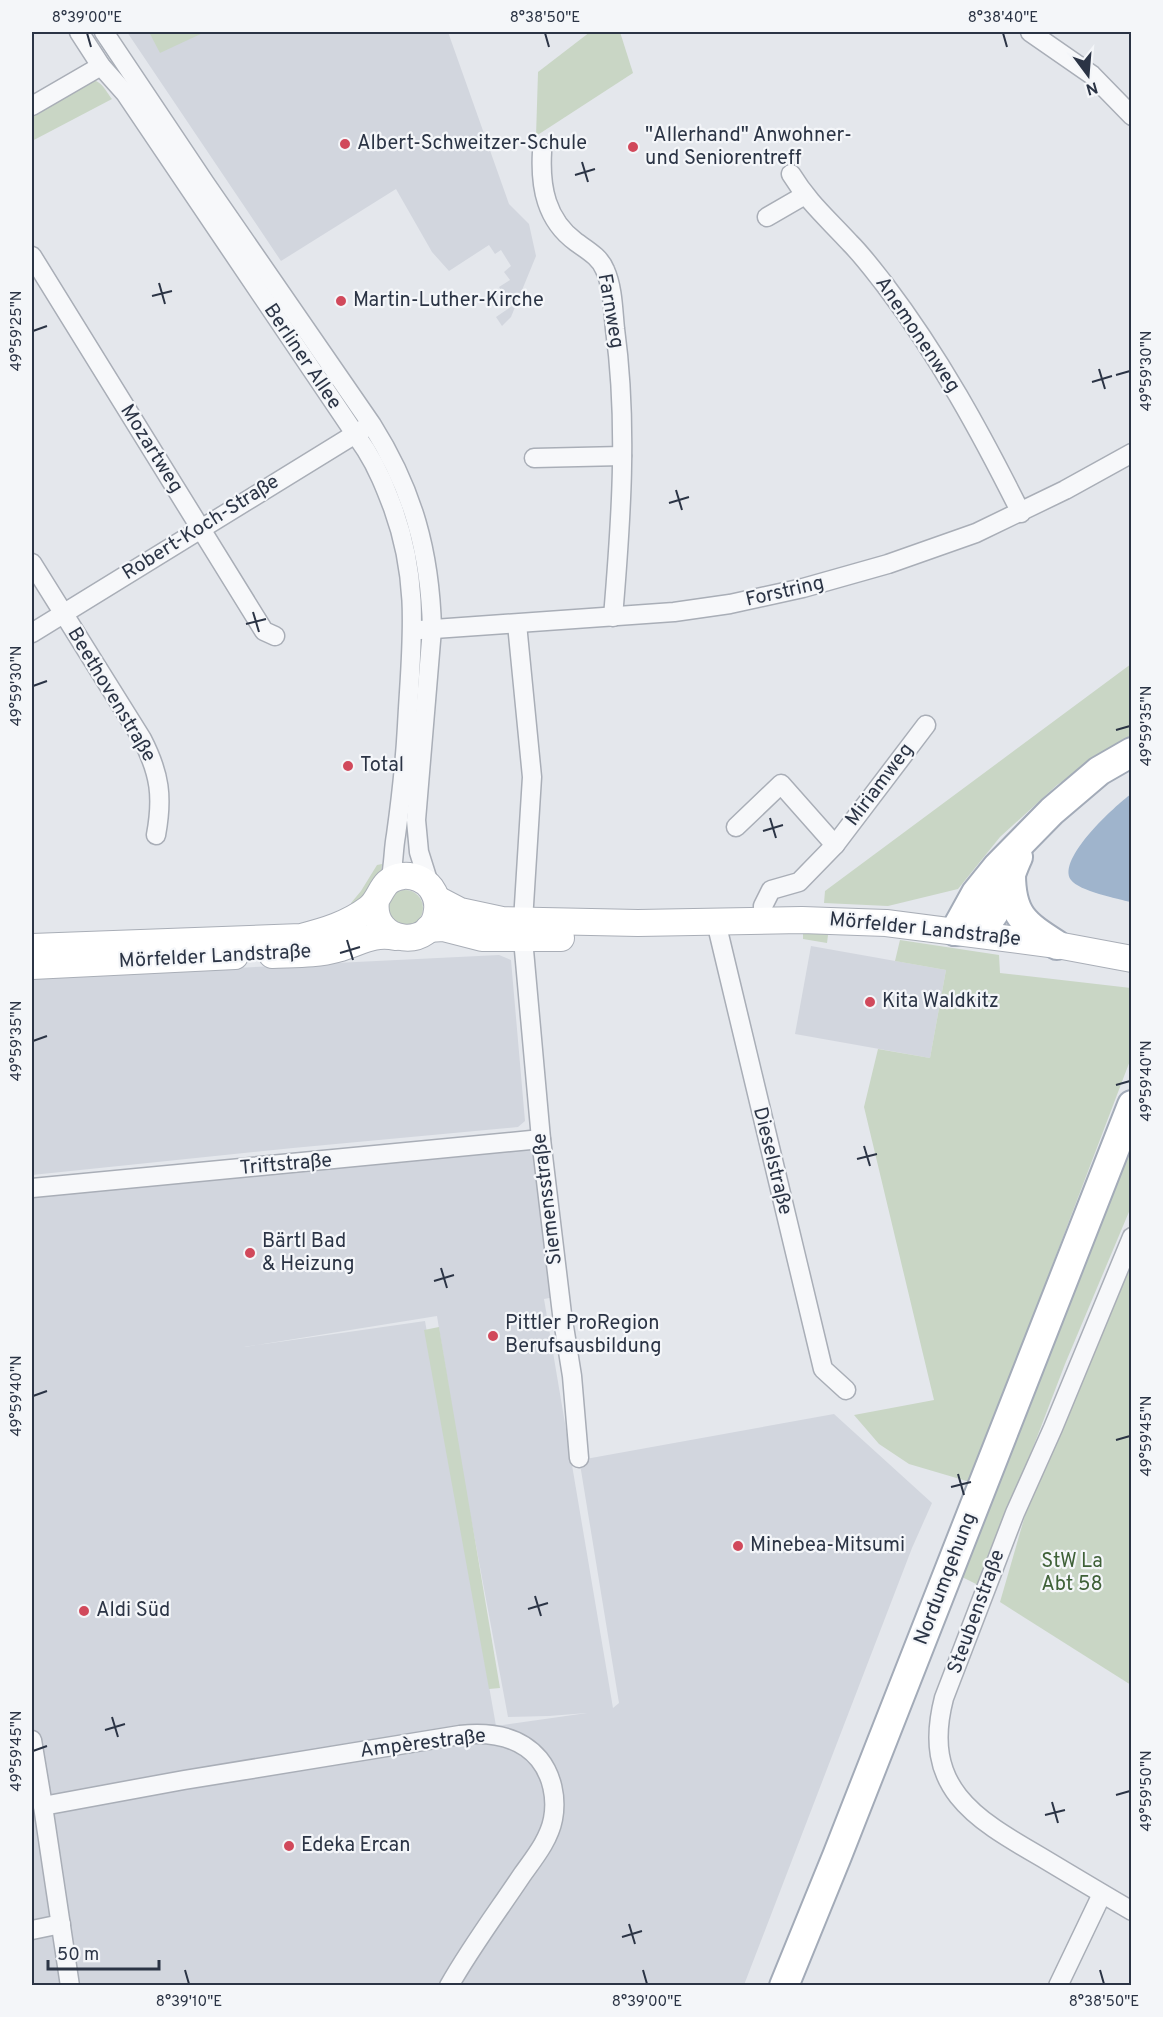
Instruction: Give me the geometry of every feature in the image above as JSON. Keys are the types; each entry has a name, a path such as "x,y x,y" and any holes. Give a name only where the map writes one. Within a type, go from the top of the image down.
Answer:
{"main road":[{"path":"956,931 976,893 997,867 1062,801 1099,771 1131,752"},
{"path":"956,931 986,924 993,914 1026,843 1044,819"},
{"path":"1011,872 1011,895 1018,912 1032,929 1057,945"},
{"name":"Mörfelder Landstraße","path":"32,946 301,937 341,925 366,911 383,891 401,876 413,877 424,882 433,893 460,911 502,920 523,930 590,937 717,922"},
{"path":"383,891 375,911 378,921 387,932 396,936"},
{"path":"428,929 437,913 433,893"},
{"name":"Mörfelder Landstraße","path":"32,966 306,954 337,949 377,935 411,938 428,929 443,928 482,938 535,928 551,922 763,920 837,920 886,923 1057,945 1131,959"},
{"name":"Nordumgehung","path":"784,1986 846,1834 1131,1105"}],"street":[{"name":"Berliner Allee","path":"79,32 101,66 124,93 355,434 381,476 405,547 411,578 416,819 419,852 433,893"},
{"name":"Berliner Allee","path":"104,32 372,425 401,477 420,531 429,578 432,629 383,891"},
{"path":"1030,32 1092,75 1131,116"},
{"path":"32,106 101,66"},
{"name":"Farnweg","path":"542,152 541,179 548,206 573,240 599,259 610,288 622,404 620,541 613,617"},
{"name":"Anemonenweg","path":"791,174 804,195 852,244 885,285 922,338 983,438 1021,513"},
{"path":"767,217 804,195"},
{"name":"Mozartweg","path":"32,256 264,631 275,636"},
{"name":"Robert-Koch-Straße","path":"32,633 372,425"},
{"name":"Forstring","path":"413,631 613,617 730,604 803,588 930,550 1021,513 1131,453"},
{"path":"534,458 622,456"},
{"name":"Beethovenstraße","path":"32,563 142,739 154,764 160,793 160,813 156,836"},
{"name":"Siemensstraße","path":"517,624 532,777 523,930 541,1139 562,1314 572,1376 579,1458"},
{"name":"Miriamweg","path":"763,920 763,906 771,890 799,882 835,845 926,725"},
{"name":"Miriamweg","path":"736,827 781,784 835,845"},
{"name":"Dieselstraße","path":"717,922 823,1369 846,1390"},
{"name":"Triftstraße","path":"32,1188 541,1139"},
{"name":"Steubenstraße","path":"1131,1237 1053,1428 996,1558 944,1698 938,1731 938,1747 945,1774 953,1790 973,1813 994,1830 1131,1911"},
{"name":"Ampèrestraße","path":"43,1806 183,1780 460,1735 483,1732 504,1736 535,1754 546,1767 554,1792 553,1820 540,1848 449,1986"},
{"path":"32,1740 70,1986"},
{"path":"1058,1986 1102,1894"},
{"path":"32,1930 61,1924"}],"shaded area":[{"name":"Albert-Schweitzer-Schule","path":"127,32 448,32 509,204 529,224 536,256 511,317 502,326 496,317 512,306 499,287 510,280 504,272 511,266 501,250 495,254 489,245 449,271 432,252 396,189 281,261"},
{"name":"Kita Waldkitz","path":"811,946 946,970 930,1058 795,1034"},
{"path":"499,955 511,960 525,1121 518,1127 32,1175 32,978"},
{"path":"541,1139 560,1296 544,1299 613,1708 619,1703 579,1458 580,1460 834,1414 932,1503 912,1548 744,1985 32,1986 32,1187","holes":["437,1316 463,1476 508,1717 587,1713 496,1726 425,1321 244,1347"]}],"green space":[{"path":"149,32 205,32 160,53"},
{"path":"590,32 620,32 633,73 536,136 538,72"},
{"path":"89,80 100,83 112,99 32,141 32,113"},
{"path":"1131,664 1131,738 1057,785 1000,837 958,889 888,906 824,903 825,891"},
{"path":"382,864 381,874 354,909 351,903 377,865"},
{"path":"405,890 418,895 423,908 418,921 405,926 392,921 387,908 392,895"},
{"path":"803,930 822,930 828,935 827,943 803,939"},
{"path":"900,940 999,955 1000,973 1131,988 1131,1058 970,1482 909,1464 879,1444 854,1415 934,1400 864,1107 878,1049 930,1058 946,970 895,961"},
{"path":"1131,1142 1131,1207 1065,1364 980,1586 960,1576"},
{"name":"StW La Abt 58","path":"1131,1265 1131,1685 1000,1602 1026,1512"},
{"path":"439,1327 500,1688 489,1689 424,1330"}],"water":[{"path":"1131,794 1131,902 1082,888 1071,880 1069,871 1079,846 1113,809"}],"place":[{"name":"Albert-Schweitzer-Schule","path":"345,144"},
{"name":"\"Allerhand\" Anwohner- und Seniorentreff","path":"633,147"},
{"name":"Martin-Luther-Kirche","path":"341,301"},
{"name":"Total","path":"348,766"},
{"name":"Kita Waldkitz","path":"870,1002"},
{"name":"Bärtl Bad & Heizung","path":"250,1253"},
{"name":"Pittler ProRegion Berufsausbildung","path":"493,1336"},
{"name":"Minebea-Mitsumi","path":"738,1546"},
{"name":"Aldi Süd","path":"84,1611"},
{"name":"Edeka Ercan","path":"289,1846"}]}
